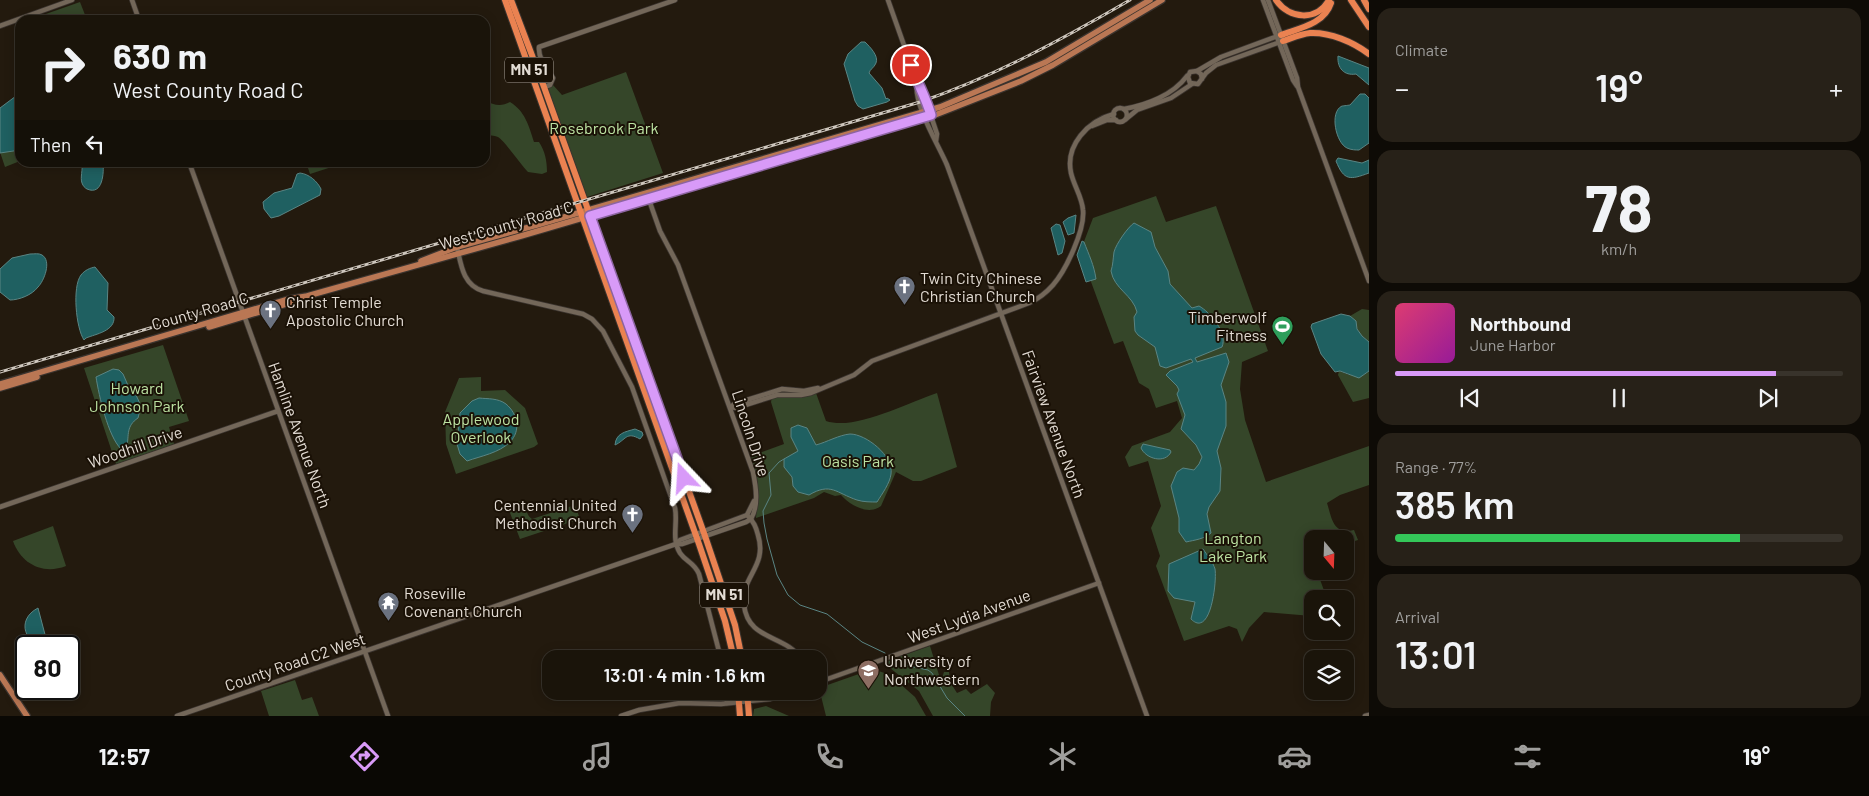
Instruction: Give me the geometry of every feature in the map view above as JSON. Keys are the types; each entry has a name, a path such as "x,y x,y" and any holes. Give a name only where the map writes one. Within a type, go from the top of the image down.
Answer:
{"highway":[{"name":"MN 51","path":"504,0 696,536 723,614 732,650"},
{"name":"MN 51","path":"511,0 704,534 735,625 740,650"},
{"path":"1276,0 1288,12 1306,16 1320,11 1331,0"},
{"path":"1280,38 1319,20 1328,10 1331,0"},
{"path":"1351,0 1369,27"},
{"path":"1364,0 1369,9"},
{"path":"1280,38 1324,34 1347,42 1369,54"},
{"path":"748,701 749,716"},
{"path":"739,702 740,716"}],"main road":[{"name":"West County Road C","path":"927,114 1032,69 1150,0"},
{"name":"West County Road C","path":"458,250 494,243 589,213 927,114 1012,84 1053,65 1162,0"},
{"name":"West County Road C","path":"305,297 415,264 499,236 581,216"},
{"path":"494,243 499,236"},
{"name":"County Road C","path":"0,384 305,297"},
{"name":"County Road C","path":"0,388 244,314"},
{"path":"0,675 27,716"}],"street":[{"path":"30,15 72,0"},
{"path":"132,0 137,15"},
{"path":"544,87 550,85 553,78 544,64 538,48 675,0"},
{"name":"Fairview Avenue North","path":"888,0 917,82 916,88 937,134 936,141 948,167 1147,716"},
{"path":"1263,0 1297,78 1298,88 1369,281"},
{"path":"1268,0 1280,38"},
{"path":"0,26 15,21"},
{"path":"1092,126 1095,122 1114,114 1117,109 1131,108 1168,94 1178,87 1192,71 1221,57 1280,38"},
{"path":"822,388 806,390 782,389 734,404 731,408 777,394 808,394 854,375 872,361 1037,299 1052,286 1079,234 1083,212 1070,167 1073,146 1083,132 1107,120 1121,122 1138,110 1176,95 1192,84 1198,84 1210,70 1220,63 1280,38"},
{"path":"1197,70 1201,74 1202,79"},
{"path":"1188,76 1188,80 1192,84"},
{"path":"1124,109 1127,114 1126,118"},
{"path":"1114,114 1116,120"},
{"name":"Hamline Avenue North","path":"192,167 388,716"},
{"name":"Lincoln Drive","path":"648,196 660,231 678,265 753,472 756,488 755,510 749,517"},
{"path":"458,250 466,278 471,285 479,290 572,311 592,319 603,331 625,372 644,418 675,508 677,516 676,544 681,554 696,567 699,574 719,650"},
{"name":"Woodhill Drive","path":"0,507 278,411"},
{"path":"749,517 754,523 760,541 760,552 758,562 745,589 743,600 746,616 759,632 787,645 792,650"},
{"name":"County Road C2 West","path":"177,716 676,544 680,540 704,534 749,517"},
{"name":"West Lydia Avenue","path":"827,679 1099,583"},
{"path":"621,716 639,710 680,703 727,703 759,700"},
{"path":"1365,716 1369,715"}],"green space":[{"path":"80,2 85,15 43,15"},
{"name":"Rosebrook Park","path":"626,72 663,173 587,197 546,90 553,85 562,95"},
{"path":"510,102 523,114 534,142 539,142 543,149 547,172 542,174 528,172 501,139 490,135 490,104 504,105"},
{"path":"15,109 15,163 5,167 0,152 0,114"},
{"path":"308,167 332,167 310,174"},
{"name":"Langton Lake Park","path":"1156,196 1166,222 1216,206 1268,351 1242,362 1240,389 1245,420 1266,482 1369,446 1369,485 1340,495 1327,503 1332,520 1342,530 1304,530 1304,580 1320,580 1324,590 1304,590 1304,615 1264,612 1249,628 1242,642 1237,629 1229,626 1184,641 1156,566 1160,556 1151,528 1161,506 1148,461 1129,467 1125,457 1132,446 1170,432 1182,418 1177,401 1156,408 1149,389 1139,383 1123,341 1114,344 1080,252 1093,218"},
{"path":"1362,309 1369,310 1369,342 1360,333 1350,316"},
{"name":"Howard Johnson Park","path":"163,345 189,421 169,427 174,444 116,464 84,368"},
{"path":"1339,371 1358,376 1369,371 1369,398 1353,402 1338,375"},
{"name":"Applewood Overlook","path":"481,377 481,391 505,390 525,408 538,444 456,474 446,444 445,412 459,378"},
{"name":"Oasis Park","path":"816,393 826,421 838,423 866,419 937,393 957,467 921,481 913,481 896,472 881,506 876,509 865,510 854,506 841,495 835,496 824,492 814,498 756,518 758,489 757,477 751,456 784,444 771,402 772,397"},
{"path":"520,501 532,519 575,505 580,519 520,539 507,505"},
{"path":"53,526 66,566 49,569 34,566 21,556 13,541"},
{"name":"Langton Lake Park","path":"1354,530 1358,540 1354,541"},
{"path":"930,646 939,675 942,678 944,672 949,672 950,682 957,693 966,689 971,694 987,684 995,693 991,702 990,716 933,716 919,691 885,664 885,662"},
{"name":"University of Northwestern","path":"873,669 890,675 915,697 926,716 826,716 822,700 827,700 827,685"},
{"path":"295,680 302,700 312,697 319,716 269,716 261,691"},
{"path":"766,706 789,716 753,716 754,709"}],"water":[{"path":"861,42 865,42 877,60 869,73 882,88 886,99 890,100 863,109 855,101 844,64 848,54"},
{"path":"1338,56 1369,68 1369,85 1356,74 1348,74 1342,70"},
{"path":"1360,94 1365,94 1369,98 1369,143 1359,150 1353,150 1343,145 1337,134 1335,121 1338,109 1342,106 1350,105"},
{"path":"15,97 15,151 0,153 0,108"},
{"path":"1338,158 1362,163 1369,160 1369,173 1352,178 1348,177 1339,168 1336,161"},
{"path":"82,167 103,167 101,182 96,189 87,189 81,179"},
{"path":"297,174 310,176 315,181 321,189 320,195 279,216 271,218 264,209 263,202 274,193 292,188"},
{"path":"1076,215 1074,233 1068,235 1063,222"},
{"path":"1134,223 1151,232 1155,247 1168,271 1170,284 1192,308 1199,306 1208,313 1220,329 1223,341 1222,347 1195,358 1197,362 1226,353 1229,362 1221,385 1226,402 1226,426 1217,451 1221,468 1220,491 1209,507 1207,514 1211,533 1202,538 1186,542 1179,532 1179,518 1171,486 1177,472 1183,468 1194,470 1202,457 1196,445 1181,429 1185,415 1177,394 1179,390 1166,375 1170,371 1193,362 1191,359 1166,368 1160,366 1155,347 1135,331 1134,317 1137,312 1135,306 1116,283 1111,271 1115,249"},
{"path":"1056,224 1060,225 1065,241 1062,253 1058,255 1051,228"},
{"path":"1082,241 1091,260 1096,279 1086,282 1077,255"},
{"path":"39,254 45,258 47,266 45,276 29,295 10,300 0,292 0,269 12,258"},
{"path":"95,267 108,283 107,310 114,317 108,329 84,340 77,317 76,298 78,281 84,272"},
{"path":"1341,314 1350,316 1356,321 1357,329 1369,342 1369,371 1359,378 1340,371 1335,372 1321,354 1311,327 1312,324"},
{"path":"113,369 119,370 123,374 130,390 136,395 141,406 138,418 130,427 127,446 121,449 108,426 96,377"},
{"path":"479,398 496,400 506,404 513,413 517,428 513,438 506,446 490,454 467,461 460,454 457,444 460,413 472,401"},
{"path":"798,425 807,428 816,445 850,434 864,438 878,447 888,460 891,474 877,502 859,501 828,489 823,489 809,495 798,492 793,486 792,477 784,467 784,459 798,451 791,437 791,428"},
{"path":"635,429 642,432 643,435 640,439 629,436 615,445 619,435"},
{"path":"1143,444 1170,450 1171,452 1164,458 1156,459 1143,452 1141,448"},
{"path":"1203,549 1215,569 1215,584 1208,615 1203,621 1198,623 1191,619 1195,602 1174,598 1168,591 1169,564"},
{"path":"38,608 45,635 28,635 25,625 31,613"}],"waterway":[{"path":"784,459 769,473 771,495 763,511 767,539 777,575 788,595 800,605 827,614 862,642 885,653"},
{"path":"890,662 928,670 932,673 947,698 965,716"}],"railway":[{"path":"0,372 920,102 1001,69 1079,29 1130,0"}],"place":[{"name":"Twin City Chinese Christian Church","path":"904,306"},
{"name":"Christ Temple Apostolic Church","path":"270,330"},
{"name":"Timberwolf Fitness","path":"1283,345"},
{"name":"Centennial United Methodist Church","path":"633,533"},
{"name":"Roseville Covenant Church","path":"388,621"},
{"name":"University of Northwestern","path":"868,689"}],"route":[{"path":"684,478 590,216 852,140 931,115 911,65"}]}
